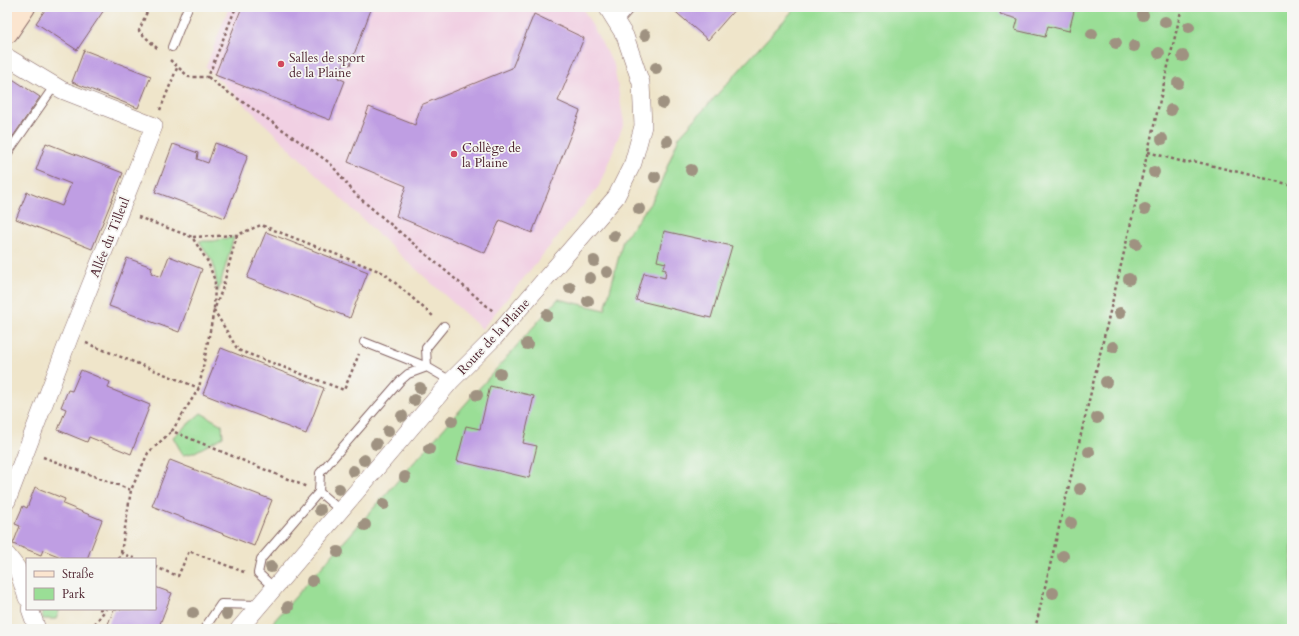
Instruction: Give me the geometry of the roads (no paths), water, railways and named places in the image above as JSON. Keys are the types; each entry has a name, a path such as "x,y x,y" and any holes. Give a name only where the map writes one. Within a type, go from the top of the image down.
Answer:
{"main road":[{"path":"7,32 24,7"}],"street":[{"name":"Route de la Plaine","path":"239,629 451,381 495,337 616,197 633,163 643,126 641,83 624,36 607,7"},
{"path":"7,57 55,85"},
{"name":"Allée du Tilleul","path":"7,501 70,336 154,126 62,90 55,85"},
{"path":"7,556 17,568 26,595"},
{"path":"30,610 37,629"}],"lane":[{"path":"172,47 188,7"},
{"path":"617,23 631,7"},
{"path":"7,154 55,85"},
{"path":"426,367 426,348 444,326"},
{"path":"364,342 426,367 451,381"},
{"path":"274,588 258,573 261,559 319,492 320,473 400,381 408,374 426,367"},
{"path":"319,492 340,511"},
{"path":"204,629 221,604 259,605"}],"place":[{"name":"Salles de sport de la Plaine","path":"281,64"},
{"name":"Collège de la Plaine","path":"454,154"}]}
